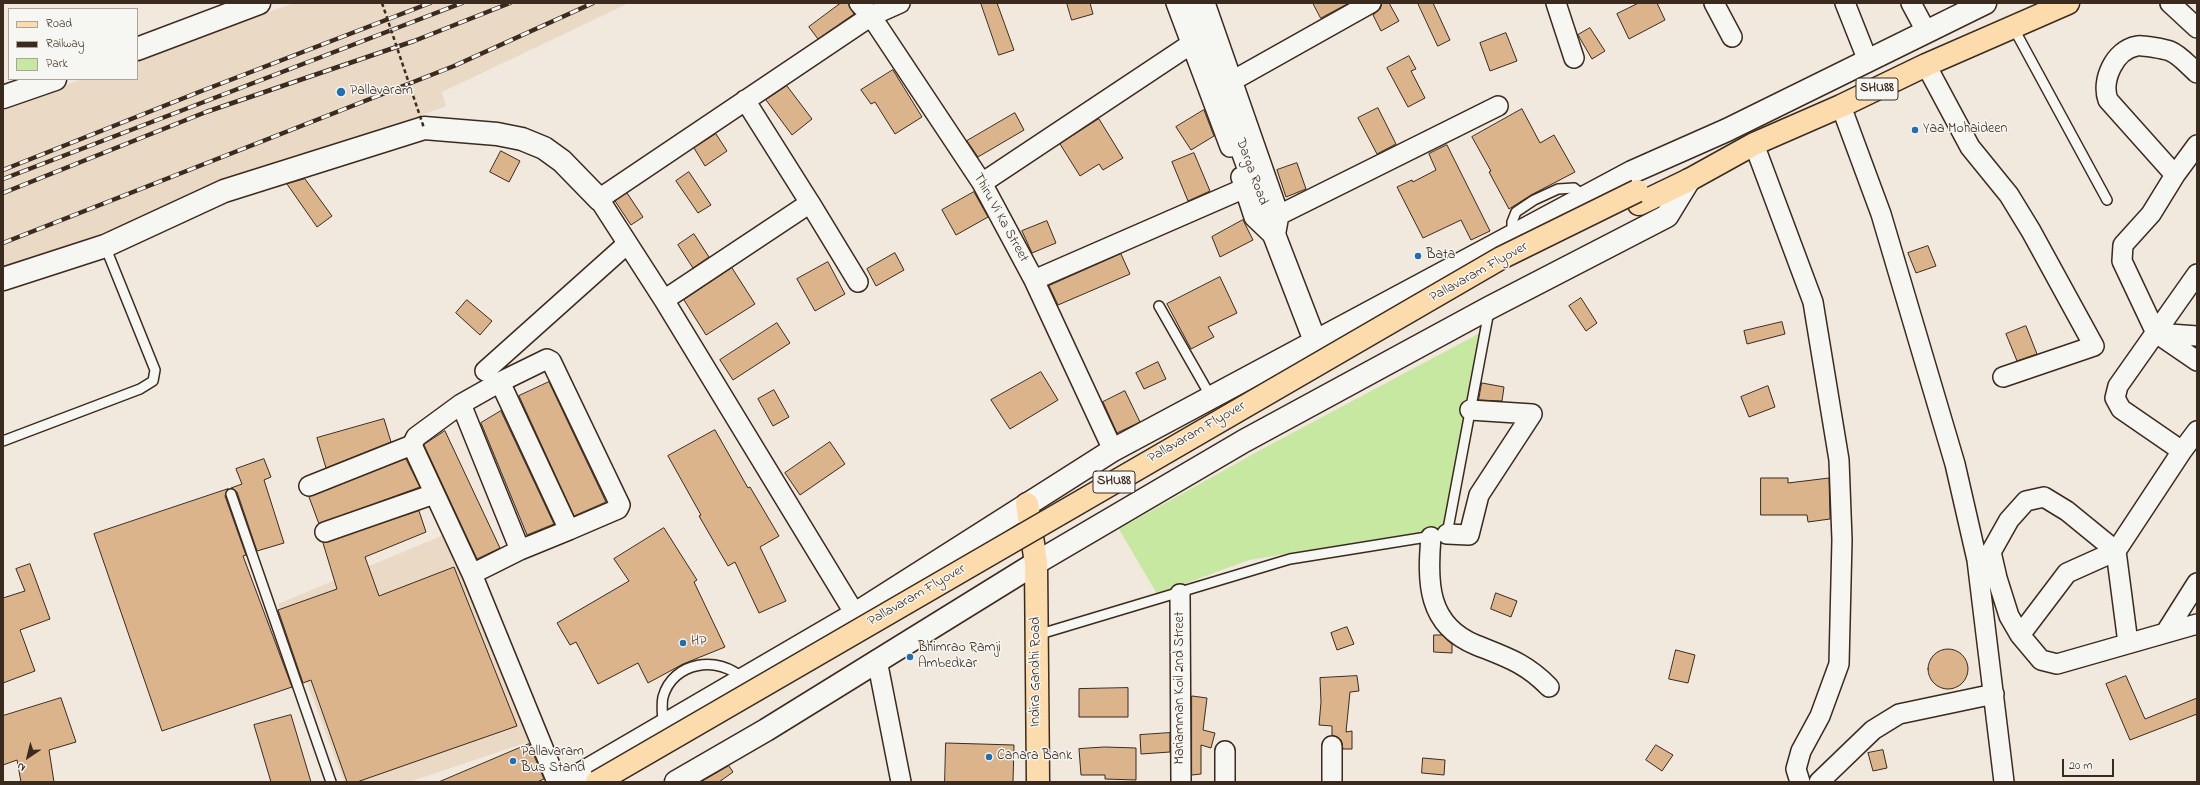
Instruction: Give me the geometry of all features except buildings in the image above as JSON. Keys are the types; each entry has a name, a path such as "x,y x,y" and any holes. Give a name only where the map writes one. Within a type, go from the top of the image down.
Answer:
{"main road":[{"name":"SHU88","path":"1685,175 2031,3"},
{"name":"SHU88","path":"1685,175 1841,106 1926,65 2068,3"},
{"name":"Pallavaram Flyover","path":"597,782 1494,262 1638,198 1685,175"},
{"name":"Pallavaram Flyover","path":"624,782 1040,540 1254,410 1638,198"},
{"name":"Indira Gandhi Road","path":"1027,504 1036,563 1038,782"}],"street":[{"path":"138,49 259,3"},
{"path":"599,199 745,100 865,10 900,3"},
{"path":"1176,3 1245,188 1254,217 1275,237"},
{"name":"Darga Road","path":"1189,3 1315,341"},
{"path":"1205,3 1279,216 1275,237"},
{"path":"1232,81 1371,3"},
{"path":"1556,3 1574,58"},
{"path":"1714,3 1732,37"},
{"path":"1845,3 1868,61"},
{"path":"1911,3 1926,31"},
{"path":"567,782 855,614 1113,450 1632,172 1727,130 1985,3"},
{"path":"2170,3 2197,28"},
{"name":"Thiru Vi Ka Street","path":"865,10 982,183 1034,280 1113,450"},
{"path":"982,183 1191,44"},
{"path":"2175,176 2108,100 2105,91 2105,81 2112,65 2125,51 2137,46 2171,51 2197,73"},
{"path":"1926,65 1970,147 2009,195 2031,231 2094,346 2003,377"},
{"path":"3,98 51,80"},
{"path":"745,100 858,282"},
{"path":"1279,216 1498,106"},
{"path":"1841,106 1881,214 1955,464 1977,560 2004,782"},
{"path":"3,279 105,246 224,191 424,128 497,134 522,139 544,148 562,161 599,199 664,300 855,614"},
{"path":"1754,144 1813,302 1839,460 1842,540 1839,664 1820,716 1800,751 1796,769 1800,782"},
{"path":"2197,145 2175,176 2152,214 2123,245 2122,252 2122,261 2126,273 2156,334 2197,361"},
{"path":"676,782 766,730 1036,563 1244,441 1489,308 1667,216 1685,175"},
{"path":"1034,280 1245,188"},
{"path":"664,300 810,203"},
{"path":"309,486 412,445 416,437 461,404 492,377 627,244"},
{"path":"2182,451 2121,409 2115,398 2118,386 2197,274"},
{"path":"2156,334 2197,336"},
{"path":"472,574 520,550 618,509 620,505 619,500 551,361 547,359 492,377"},
{"path":"492,377 569,530"},
{"path":"461,404 520,550"},
{"path":"1470,410 1532,414 1479,495 1469,535 1439,535 1430,583 1434,606 1446,624 1458,636 1475,645 1519,662 1536,672 1549,687"},
{"path":"2020,635 2067,573 2116,550 2197,431"},
{"path":"412,445 472,574 557,782"},
{"path":"325,532 434,494"},
{"path":"2128,643 2116,550 2067,511 2044,497 2026,501 2009,520 1991,552 1997,578 2009,616 2020,635 2041,660 2057,664 2197,624"},
{"path":"2166,632 2197,583"},
{"name":"Mariamman Koil 2nd Street","path":"1180,594 1181,782"},
{"path":"877,660 901,782"},
{"path":"1819,782 1873,730 1899,714 1994,694"},
{"path":"1332,746 1332,782"},
{"path":"1225,751 1226,782"}],"lane":[{"path":"2013,27 2107,200"},
{"path":"3,441 140,389 153,381 154,370 105,246"},
{"path":"1158,306 1211,397"},
{"path":"1037,635 1180,594 1290,559 1439,535 1470,410 1489,308"},
{"path":"231,494 331,782"},
{"path":"663,726 662,697 670,683 681,673 702,664 717,664 736,673 743,680"}],"path":[{"path":"382,3 424,128"}],"shaded area":[{"path":"294,3 629,3 442,92 446,106 3,270 3,108 79,80 138,80 138,59"},
{"path":"446,534 531,741 409,782 344,782 278,604"}],"green space":[{"path":"1480,333 1444,528 1249,560 1157,594 1119,529 1264,448"}],"railway":[{"path":"3,170 199,92 430,3"},
{"path":"3,179 462,3"},
{"path":"3,193 206,112 414,41 510,3"},
{"path":"3,243 454,66 593,3"}],"place":[{"name":"Pallavaram","path":"341,92"},
{"name":"Yaa Mohaideen","path":"1915,130"},
{"name":"Bata","path":"1418,256"},
{"name":"HP","path":"683,643"},
{"name":"Bhimrao Ramji Ambedkar","path":"910,657"},
{"name":"Canara Bank","path":"989,757"},
{"name":"Pallavaram Bus Stand","path":"513,761"}]}
